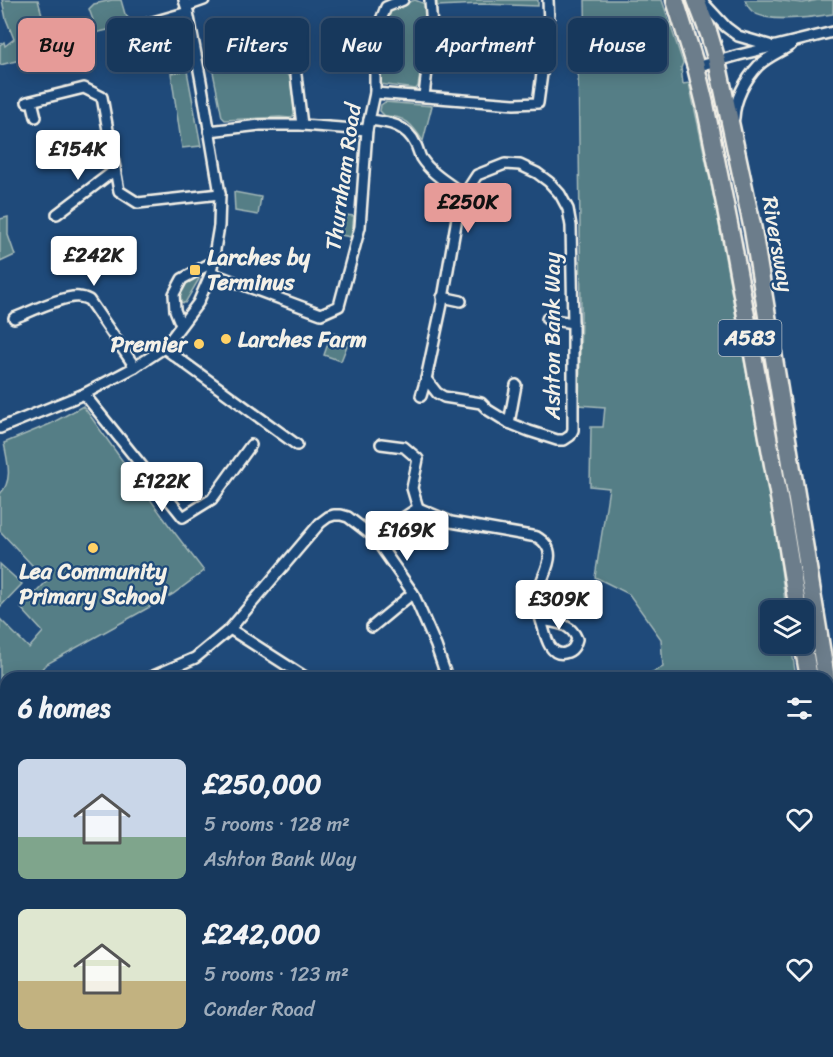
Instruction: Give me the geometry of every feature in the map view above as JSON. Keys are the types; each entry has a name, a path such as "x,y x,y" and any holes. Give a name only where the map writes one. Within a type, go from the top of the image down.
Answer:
{"highway":[{"name":"Riversway","path":"675,0 708,64 733,133 753,230 825,672"},
{"name":"Riversway","path":"696,0 709,34 705,104 732,239 796,600"},
{"path":"805,654 808,672"}],"street":[{"path":"159,18 204,0"},
{"name":"Thurnham Road","path":"211,273 321,314 339,306 360,227 368,125 375,93 375,59 379,25 386,7 403,0"},
{"path":"424,96 432,28 430,0"},
{"path":"375,93 514,104 538,103 549,22 548,0"},
{"path":"701,0 726,27 738,36 773,46"},
{"path":"0,428 84,394 135,367 164,348 198,303 211,273 219,226 220,194 186,6"},
{"path":"708,64 833,32"},
{"path":"733,133 736,101 748,79 758,66 798,41"},
{"path":"295,72 302,125"},
{"path":"36,117 29,102 84,88 102,97 119,191 138,202 220,194"},
{"path":"209,130 260,124 368,125 389,122 402,128 412,138 421,158 433,172 464,195"},
{"name":"Ashton Bank Way","path":"421,396 458,212 464,195 477,175 505,164 520,165 537,173 560,194 568,209 571,226 573,430 570,436 564,440 557,440 529,431 509,423 481,403 444,397 437,393 426,379"},
{"path":"57,214 115,170"},
{"path":"181,325 175,310 174,294 182,279 213,262"},
{"path":"14,318 61,300 81,297 88,300 135,367"},
{"path":"442,297 462,301"},
{"path":"547,319 573,323"},
{"path":"164,348 297,446"},
{"path":"509,423 516,385"},
{"path":"84,394 183,518 212,499 251,445"},
{"path":"381,444 404,447 418,459 412,488 418,508"},
{"path":"374,537 418,508"},
{"path":"418,508 452,522 543,540 549,551 549,558 537,595 541,621"},
{"path":"163,672 195,658 230,629 320,523 334,515 348,517 374,537 413,593 445,672"},
{"path":"372,627 413,593"},
{"path":"230,629 297,672"}],"green space":[{"path":"2,0 38,0 43,18 18,18 18,60 0,65 0,45 4,42 5,46 14,39"},
{"path":"121,0 128,18 107,18 107,30 95,33 95,18 92,18 89,9 94,4"},
{"path":"415,0 425,4 425,18 415,18 415,72 420,72 416,89 380,84 379,72 403,72 403,18 386,18 390,8"},
{"path":"437,0 538,0 538,6 482,4 437,6"},
{"path":"585,0 662,0 683,63 681,68 683,84 689,83 715,203 778,544 785,600 760,600 760,654 792,654 795,672 653,672 663,667 661,639 629,594 595,577 609,488 590,486 591,427 603,427 605,407 579,405 581,314 578,72 667,72 667,18 585,18"},
{"path":"745,0 803,3 833,0 833,14 792,19 770,18 753,12"},
{"path":"187,72 201,146 182,148 171,73"},
{"path":"213,72 285,72 290,77 295,115 290,118 225,120 222,117"},
{"path":"385,102 432,106 423,141 403,119 385,116 380,111 381,105"},
{"path":"234,192 261,197 258,215 235,211"},
{"path":"336,214 354,216 351,237 330,233"},
{"path":"8,217 8,235 15,255 0,262 0,219"},
{"path":"197,277 199,279 185,303 180,302 178,292 185,282"},
{"path":"332,332 350,338 341,361 324,355"},
{"name":"Lea Community Primary School","path":"83,406 204,571 173,594 45,665 39,672 0,672 0,619 29,648 43,632 21,608 47,581 0,531 0,494 7,483 8,476 4,443 50,424"},
{"path":"0,564 22,584 0,607"}],"place":[{"name":"Larches by Terminus","path":"195,270"},
{"name":"Larches Farm","path":"226,339"},
{"name":"Premier","path":"199,344"},
{"name":"Lea Community Primary School","path":"93,548"}]}
